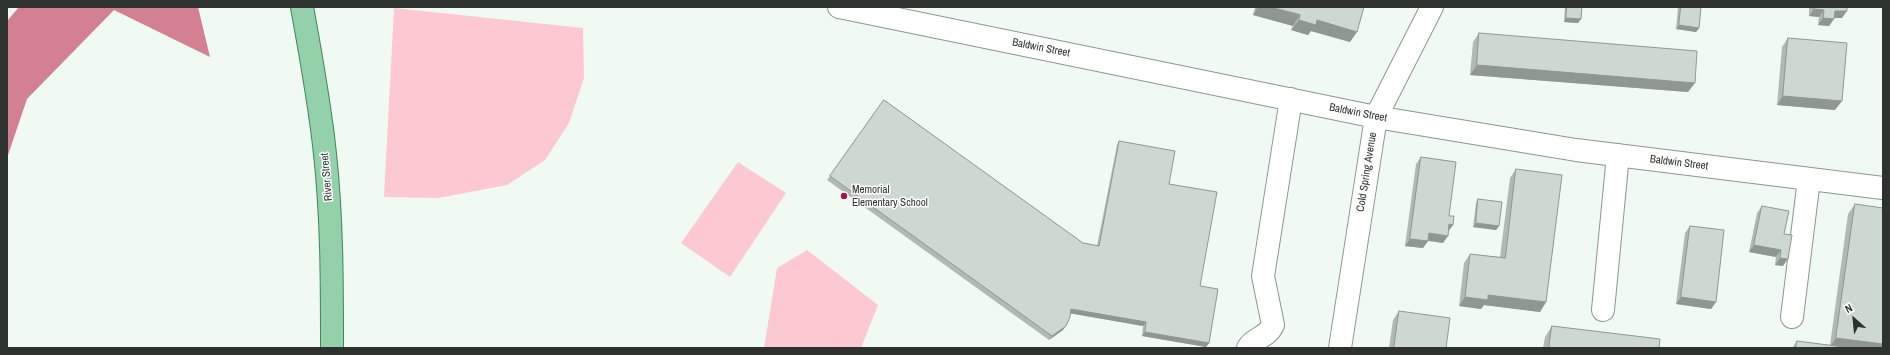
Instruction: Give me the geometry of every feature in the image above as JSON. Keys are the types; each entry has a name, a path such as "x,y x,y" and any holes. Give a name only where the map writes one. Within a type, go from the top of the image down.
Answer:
{"main road":[{"name":"River Street","path":"302,7 318,98 325,153 330,218 332,348"}],"street":[{"name":"Baldwin Street","path":"839,7 914,15 1376,117 1576,150 1883,188"},
{"name":"Cold Spring Avenue","path":"1340,348 1376,117 1432,7"},
{"path":"1248,348 1250,344 1270,332 1273,325 1263,276 1291,99"},
{"path":"1603,310 1618,155"},
{"path":"1792,317 1810,178"}],"shaded area":[{"path":"19,7 198,7 210,57 114,10 27,99 7,158 7,21"},
{"path":"394,8 583,28 584,78 569,123 545,160 507,185 438,198 384,197"},
{"path":"738,162 786,193 730,277 681,243"},
{"path":"807,250 878,305 861,348 764,348 777,268"}],"building":[{"path":"1270,7 1364,7 1357,32 1317,20 1316,25 1299,20 1300,15"},
{"path":"1567,7 1582,7 1581,19 1566,18"},
{"path":"1681,7 1701,7 1699,28 1679,25"},
{"path":"1814,7 1847,7 1847,11 1835,11 1834,19 1823,18 1824,10 1814,9"},
{"path":"1479,33 1697,51 1695,83 1477,65"},
{"path":"1788,38 1847,43 1842,101 1783,96"},
{"path":"884,100 1083,243 1099,246 1119,141 1175,151 1169,184 1217,192 1200,286 1218,289 1209,343 1145,332 1146,322 1071,309 1070,317 1066,326 1052,336 830,176"},
{"path":"1421,157 1456,162 1449,216 1454,216 1453,225 1449,224 1448,236 1429,233 1428,241 1410,239"},
{"path":"1516,169 1562,175 1546,302 1488,295 1488,300 1465,297 1470,254 1505,258"},
{"path":"1478,199 1502,202 1499,226 1476,223"},
{"path":"1855,204 1883,208 1883,344 1836,338"},
{"path":"1762,206 1789,211 1784,234 1792,235 1788,259 1780,258 1781,250 1754,245"},
{"path":"1690,226 1724,230 1716,302 1681,297"},
{"path":"1399,311 1450,318 1446,348 1394,348"},
{"path":"1552,326 1660,339 1659,348 1549,348"},
{"path":"1797,341 1851,348 1796,348"}],"place":[{"name":"Memorial Elementary School","path":"844,196"}]}
